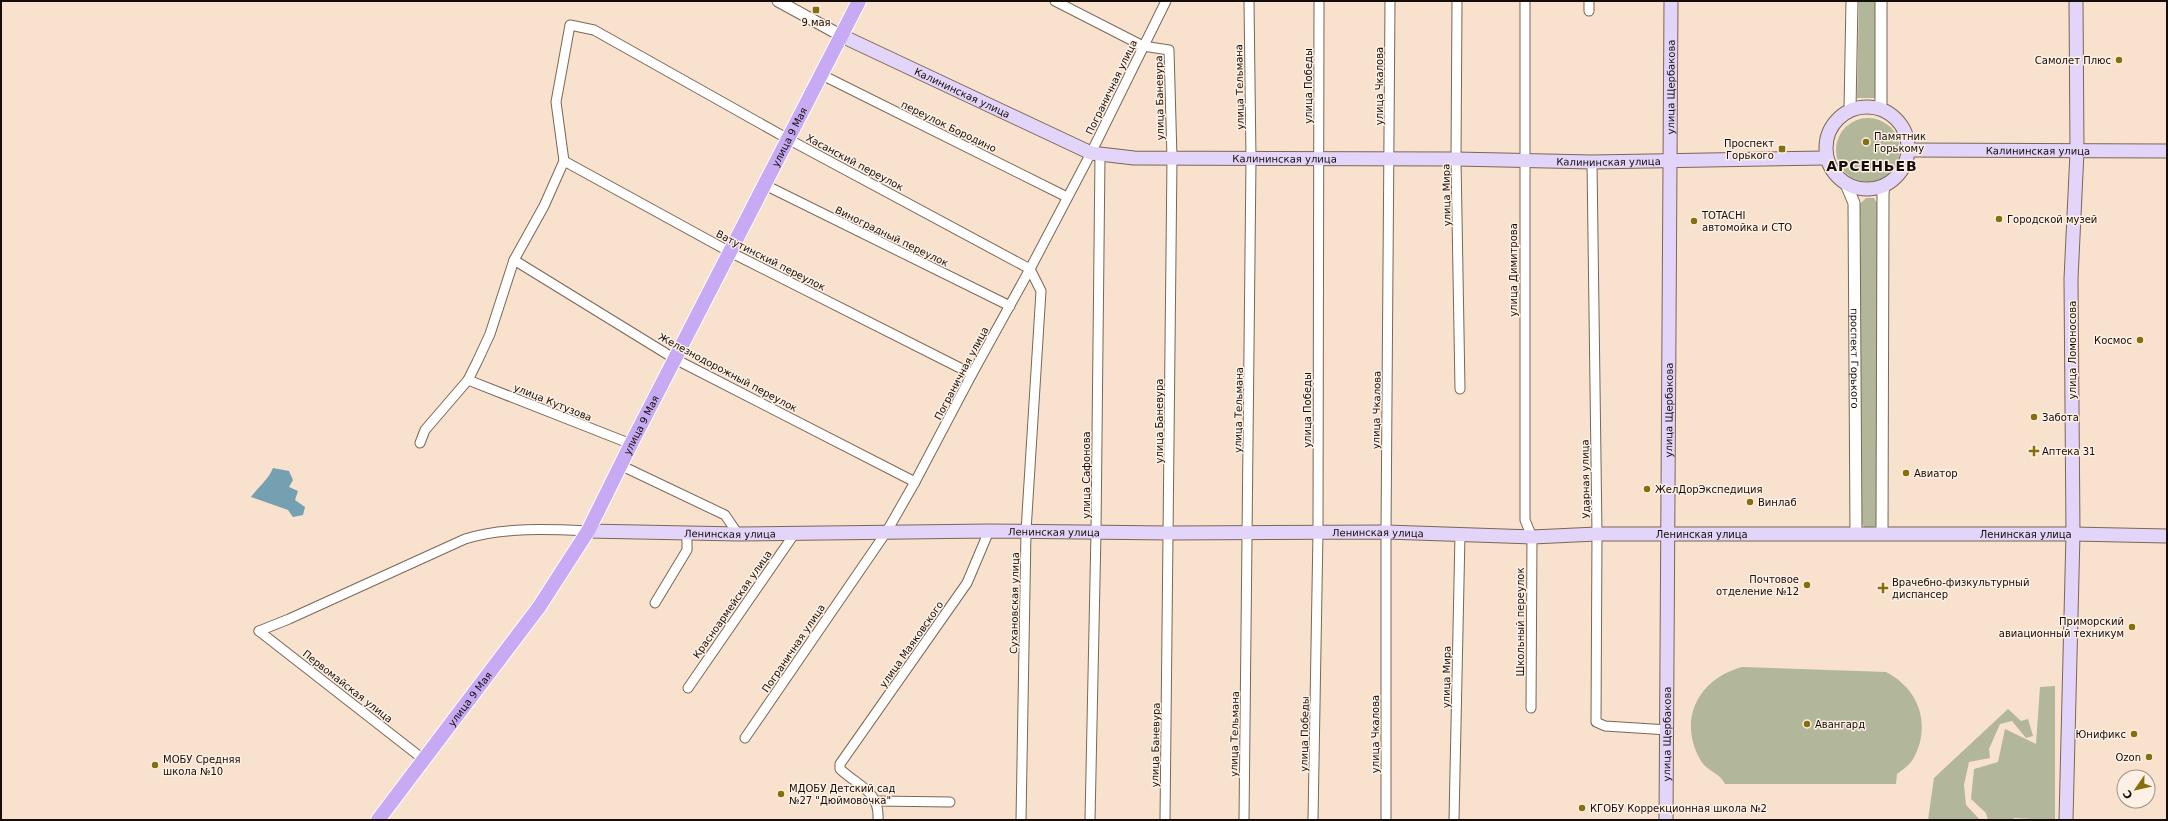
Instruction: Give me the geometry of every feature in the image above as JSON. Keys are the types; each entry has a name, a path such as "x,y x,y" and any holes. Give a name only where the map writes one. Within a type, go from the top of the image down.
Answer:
{"main road":[{"name":"улица 9 Мая","path":"378,820 539,607 588,532 620,465 859,1"},
{"name":"улица Щербакова","path":"1666,820 1668,730 1671,1"},
{"name":"улица Ломоносова","path":"2066,820 2073,534 2071,279 2077,152 2076,1"},
{"name":"Калининская улица","path":"842,36 1095,154 1134,158 1251,160 1456,159 1592,162 1670,159 1826,158"},
{"path":"1826,158 1826,140 1830,130 1836,121 1850,109 1864,107 1881,109 1901,125 1909,150 1903,168 1896,179 1875,189 1860,189 1846,184"},
{"name":"Калининская улица","path":"1909,150 1955,149 2077,152 2167,151"},
{"name":"проспект Горького","path":"1826,158 1836,176 1846,184"},
{"name":"Ленинская улица","path":"588,532 738,534 886,531 1169,533 1386,532 1532,537 1597,534 2073,534 2167,536"}],"street":[{"name":"Калининская улица","path":"778,1 842,36"},
{"path":"1055,1 1143,46"},
{"name":"Пограничная улица","path":"745,738 886,531 915,482 1068,197 1095,154 1143,46 1166,1"},
{"name":"улица Тельмана","path":"1244,820 1251,160 1249,1"},
{"name":"улица Победы","path":"1314,820 1318,532 1318,159 1320,1"},
{"name":"улица Чкалова","path":"1386,820 1386,532 1390,1"},
{"name":"улица Мира","path":"1457,1 1456,159 1460,389"},
{"name":"улица Димитрова","path":"1525,1 1525,520 1532,537"},
{"path":"1588,11 1589,1"},
{"path":"1850,109 1852,1"},
{"path":"1881,1 1881,109"},
{"name":"Хасанский переулок","path":"564,161 556,102 570,25 585,30 594,30 788,139 1030,269"},
{"name":"улица Баневура","path":"1143,46 1169,50 1172,158 1165,820"},
{"name":"переулок Бородино","path":"822,75 1068,197"},
{"name":"улица Сафонова","path":"1090,820 1096,532 1095,154"},
{"path":"420,443 425,430 468,380 490,334 514,260 544,206 564,161"},
{"name":"Ватутинский переулок","path":"564,161 730,252 972,374"},
{"name":"Ударная улица","path":"1592,162 1597,534 1596,722 1605,726 1668,730"},
{"name":"проспект Горького","path":"1846,184 1854,203 1856,534"},
{"path":"1882,534 1882,210 1884,185"},
{"name":"Виноградный переулок","path":"765,186 1010,306"},
{"name":"Железнодорожный переулок","path":"514,260 675,359 915,482"},
{"name":"Сухановская улица","path":"1021,820 1026,531 1041,291 1030,269"},
{"name":"улица Кутузова","path":"468,380 631,444"},
{"path":"620,465 725,515 738,534"},
{"name":"Первомайская улица","path":"423,759 259,630 289,619 465,538 480,534 527,531 588,532"},
{"name":"улица Маяковского","path":"877,801 863,786 840,769 840,764 967,583 989,531"},
{"path":"655,603 687,550 687,533"},
{"name":"Красноармейская улица","path":"688,688 795,533"},
{"name":"улица Мира","path":"1454,820 1460,534"},
{"name":"Школьный переулок","path":"1531,708 1532,537"},
{"path":"878,820 877,801 950,802"}],"green space":[{"path":"1859,1 1875,1 1875,98 1857,98"},
{"path":"1862,118 1874,118 1891,127 1898,138 1900,150 1898,162 1891,173 1874,182 1862,182 1850,177 1841,168 1836,156 1836,144 1841,132 1850,123"},
{"path":"1866,198 1874,198 1878,205 1877,524 1872,529 1866,529 1862,524 1860,204"},
{"name":"Авангард","path":"1742,667 1886,672 1904,685 1916,701 1922,731 1915,755 1909,764 1897,774 1896,784 1725,784 1720,777 1701,761 1694,746 1691,731 1692,716 1696,703 1703,691 1714,681 1727,673"},
{"path":"2055,686 2055,820 2014,818 2013,820 1988,820 1986,813 1971,799 1974,769 1998,762 2005,729 2036,744 2040,687"},
{"path":"2008,709 2021,721 2028,719 2033,736 2026,738 2012,721 2000,724 1989,749 1990,758 1969,762 1964,785 1966,805 1980,820 1928,820 1934,778"}],"water":[{"path":"273,468 289,471 293,480 289,487 298,491 295,500 305,507 303,515 293,517 288,510 251,497 266,480"}],"place":[{"name":"9 мая","path":"816,10"},
{"name":"Самолет Плюс","path":"2119,60"},
{"name":"Памятник Горькому","path":"1866,142"},
{"name":"Проспект Горького","path":"1782,149"},
{"name":"Городской музей","path":"1999,219"},
{"name":"TOTACHI автомойка и СТО","path":"1694,221"},
{"name":"Космос","path":"2140,340"},
{"name":"Забота","path":"2034,417"},
{"name":"Аптека 31","path":"2034,451"},
{"name":"Авиатор","path":"1906,473"},
{"name":"ЖелДорЭкспедиция","path":"1647,489"},
{"name":"Винлаб","path":"1750,502"},
{"name":"Почтовое отделение №12","path":"1807,585"},
{"name":"Врачебно-физкультурный диспансер","path":"1883,588"},
{"name":"Приморский авиационный техникум","path":"2132,627"},
{"name":"Авангард","path":"1807,724"},
{"name":"Юнификс","path":"2134,734"},
{"name":"Ozon","path":"2149,757"},
{"name":"МОБУ Средняя школа №10","path":"155,765"},
{"name":"МДОБУ Детский сад №27 \"Дюймовочка\"","path":"781,794"},
{"name":"КГОБУ Коррекционная школа №2","path":"1582,808"}],"district":[{"name":"АРСЕНЬЕВ","path":"1872,166"}]}
